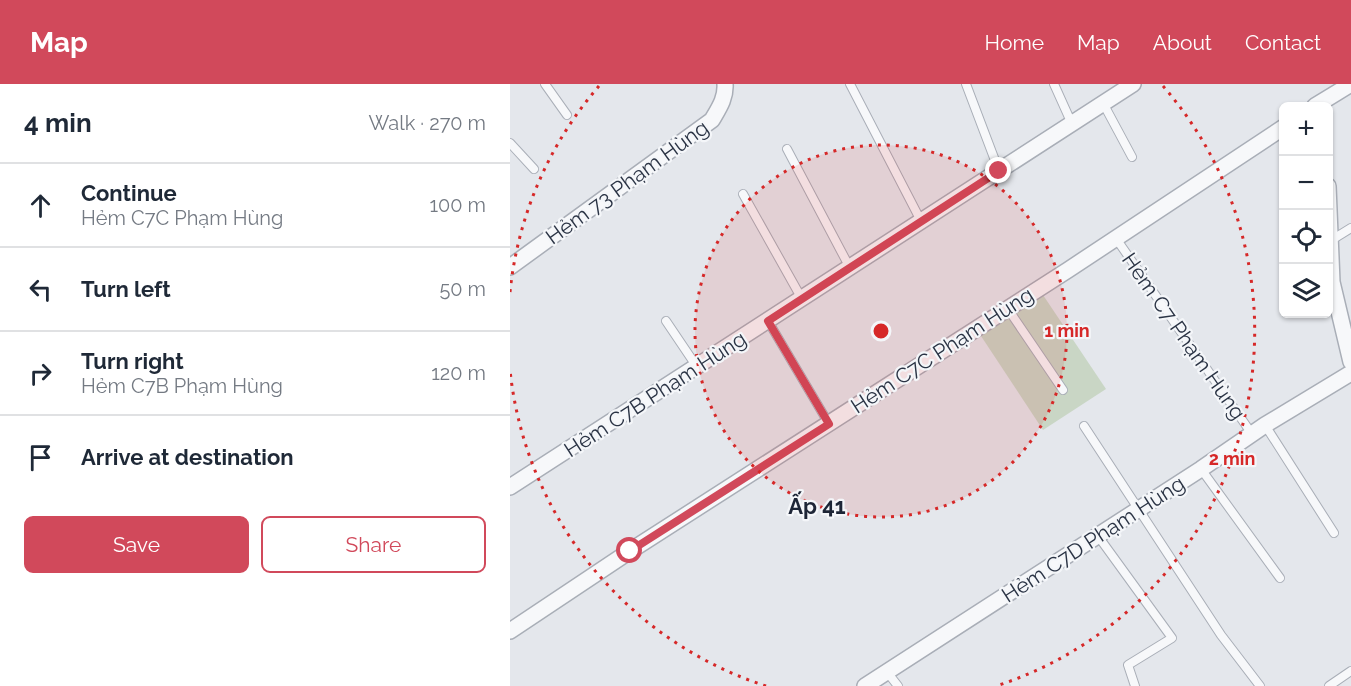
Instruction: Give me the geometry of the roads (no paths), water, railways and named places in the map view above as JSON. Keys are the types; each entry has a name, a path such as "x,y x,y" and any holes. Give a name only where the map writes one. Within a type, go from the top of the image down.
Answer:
{"street":[{"name":"Hẻm 73 Phạm Hùng","path":"510,267 712,120 726,93 725,84"},
{"name":"Hẻm C7B Phạm Hùng","path":"510,487 1133,84"},
{"path":"1323,99 1351,84"},
{"name":"Hẻm C7C Phạm Hùng","path":"510,631 630,551 1008,309 1279,130"},
{"path":"1331,264 1332,282 1351,362"},
{"name":"Hẻm C7D Phạm Hùng","path":"865,686 1201,469 1265,425 1351,373"}],"lane":[{"path":"545,84 567,115"},
{"path":"850,84 922,221"},
{"path":"966,84 999,171"},
{"path":"1054,84 1072,124"},
{"path":"1103,103 1132,157"},
{"path":"510,144 534,169"},
{"path":"787,149 850,268"},
{"path":"743,194 802,299"},
{"path":"1333,238 1351,228"},
{"name":"Hẻm C7 Phạm Hùng","path":"1115,237 1252,434"},
{"path":"1008,309 1063,390"},
{"path":"666,321 697,367"},
{"path":"768,321 829,424"},
{"path":"1265,425 1334,533"},
{"path":"1084,426 1221,635 1260,686"},
{"path":"1201,469 1280,578"},
{"path":"1098,536 1172,638 1128,665 1135,686"},
{"path":"1329,686 1351,671"},
{"path":"887,672 898,686"}],"district":[{"name":"Ấp 41","path":"817,506"}]}
